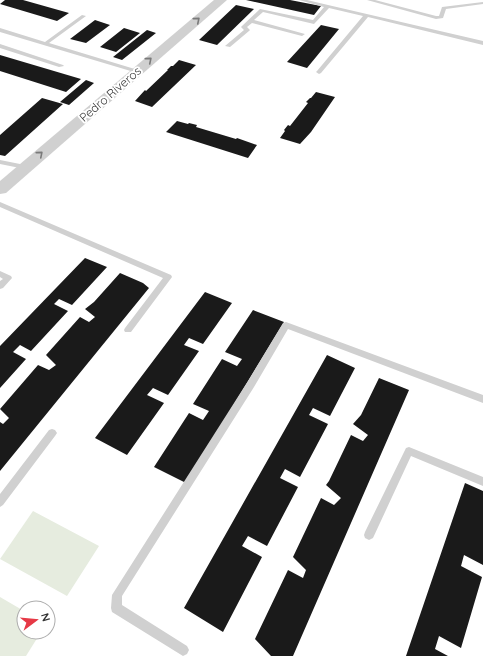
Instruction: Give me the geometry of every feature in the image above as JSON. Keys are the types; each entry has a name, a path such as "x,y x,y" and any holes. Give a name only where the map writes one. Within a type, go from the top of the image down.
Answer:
{"street":[{"name":"Pedro Riveros","path":"0,189 136,71 221,0"}],"lane":[{"path":"302,0 483,43"},
{"path":"373,0 436,18 441,17 444,8 483,4"},
{"path":"228,46 246,30 244,27 262,10 314,22 328,6"},
{"path":"319,72 367,15"},
{"path":"45,44 84,16"},
{"path":"251,21 302,34"},
{"path":"0,30 136,71"},
{"path":"0,46 61,66"},
{"path":"0,162 25,167"},
{"path":"0,204 168,277 128,330"},
{"path":"0,274 8,278 0,286"},
{"path":"183,650 116,608 117,595 251,384 286,324 483,399"},
{"path":"0,502 52,433"},
{"path":"369,535 409,451 483,482"}],"shaded area":[{"path":"33,511 99,546 67,596 0,559"},
{"path":"0,597 16,606 16,640 36,640 26,656 0,656"}],"building":[{"path":"5,0 23,0 69,13 57,21 0,4"},
{"path":"246,0 290,0 321,6 314,15"},
{"path":"236,5 254,9 217,45 199,40"},
{"path":"95,20 110,25 86,43 70,39"},
{"path":"321,25 339,29 307,68 287,62"},
{"path":"124,28 140,33 116,52 100,47"},
{"path":"147,30 156,33 122,60 113,57"},
{"path":"0,55 81,79 66,92 0,71"},
{"path":"179,60 196,65 152,107 135,101 145,90 146,91"},
{"path":"86,80 94,83 69,105 60,102"},
{"path":"316,92 335,97 311,132 300,144 280,138 285,131 284,130 288,125 290,126 308,103 306,102"},
{"path":"42,98 63,104 5,156 0,155 0,135"},
{"path":"177,121 197,125 196,127 257,145 248,158 166,132"},
{"path":"85,258 107,267 72,305 59,299 54,304 68,311 31,351 20,345 13,352 26,359 0,388 0,346"},
{"path":"120,273 143,283 149,288 0,471 0,422 3,424 9,418 0,409 38,365 49,370 56,365 46,355 80,317 89,322 95,317 85,309 94,302"},
{"path":"205,292 232,303 203,344 189,338 184,345 199,351 168,395 153,388 147,395 164,403 127,455 95,438"},
{"path":"253,310 284,322 186,483 154,467 189,413 203,420 209,411 193,404 222,359 237,366 242,359 225,352"},
{"path":"327,355 355,368 330,416 313,408 309,415 328,424 300,477 285,469 280,478 298,487 267,546 248,536 242,546 262,557 223,632 184,608"},
{"path":"379,378 409,390 293,656 271,656 255,639 288,570 303,578 306,570 293,557 321,498 334,505 341,498 326,485 351,435 363,441 368,435 353,424 361,415"},
{"path":"465,483 483,491 483,565 464,555 461,566 482,577 461,648 439,636 435,649 448,656 406,656"}]}
